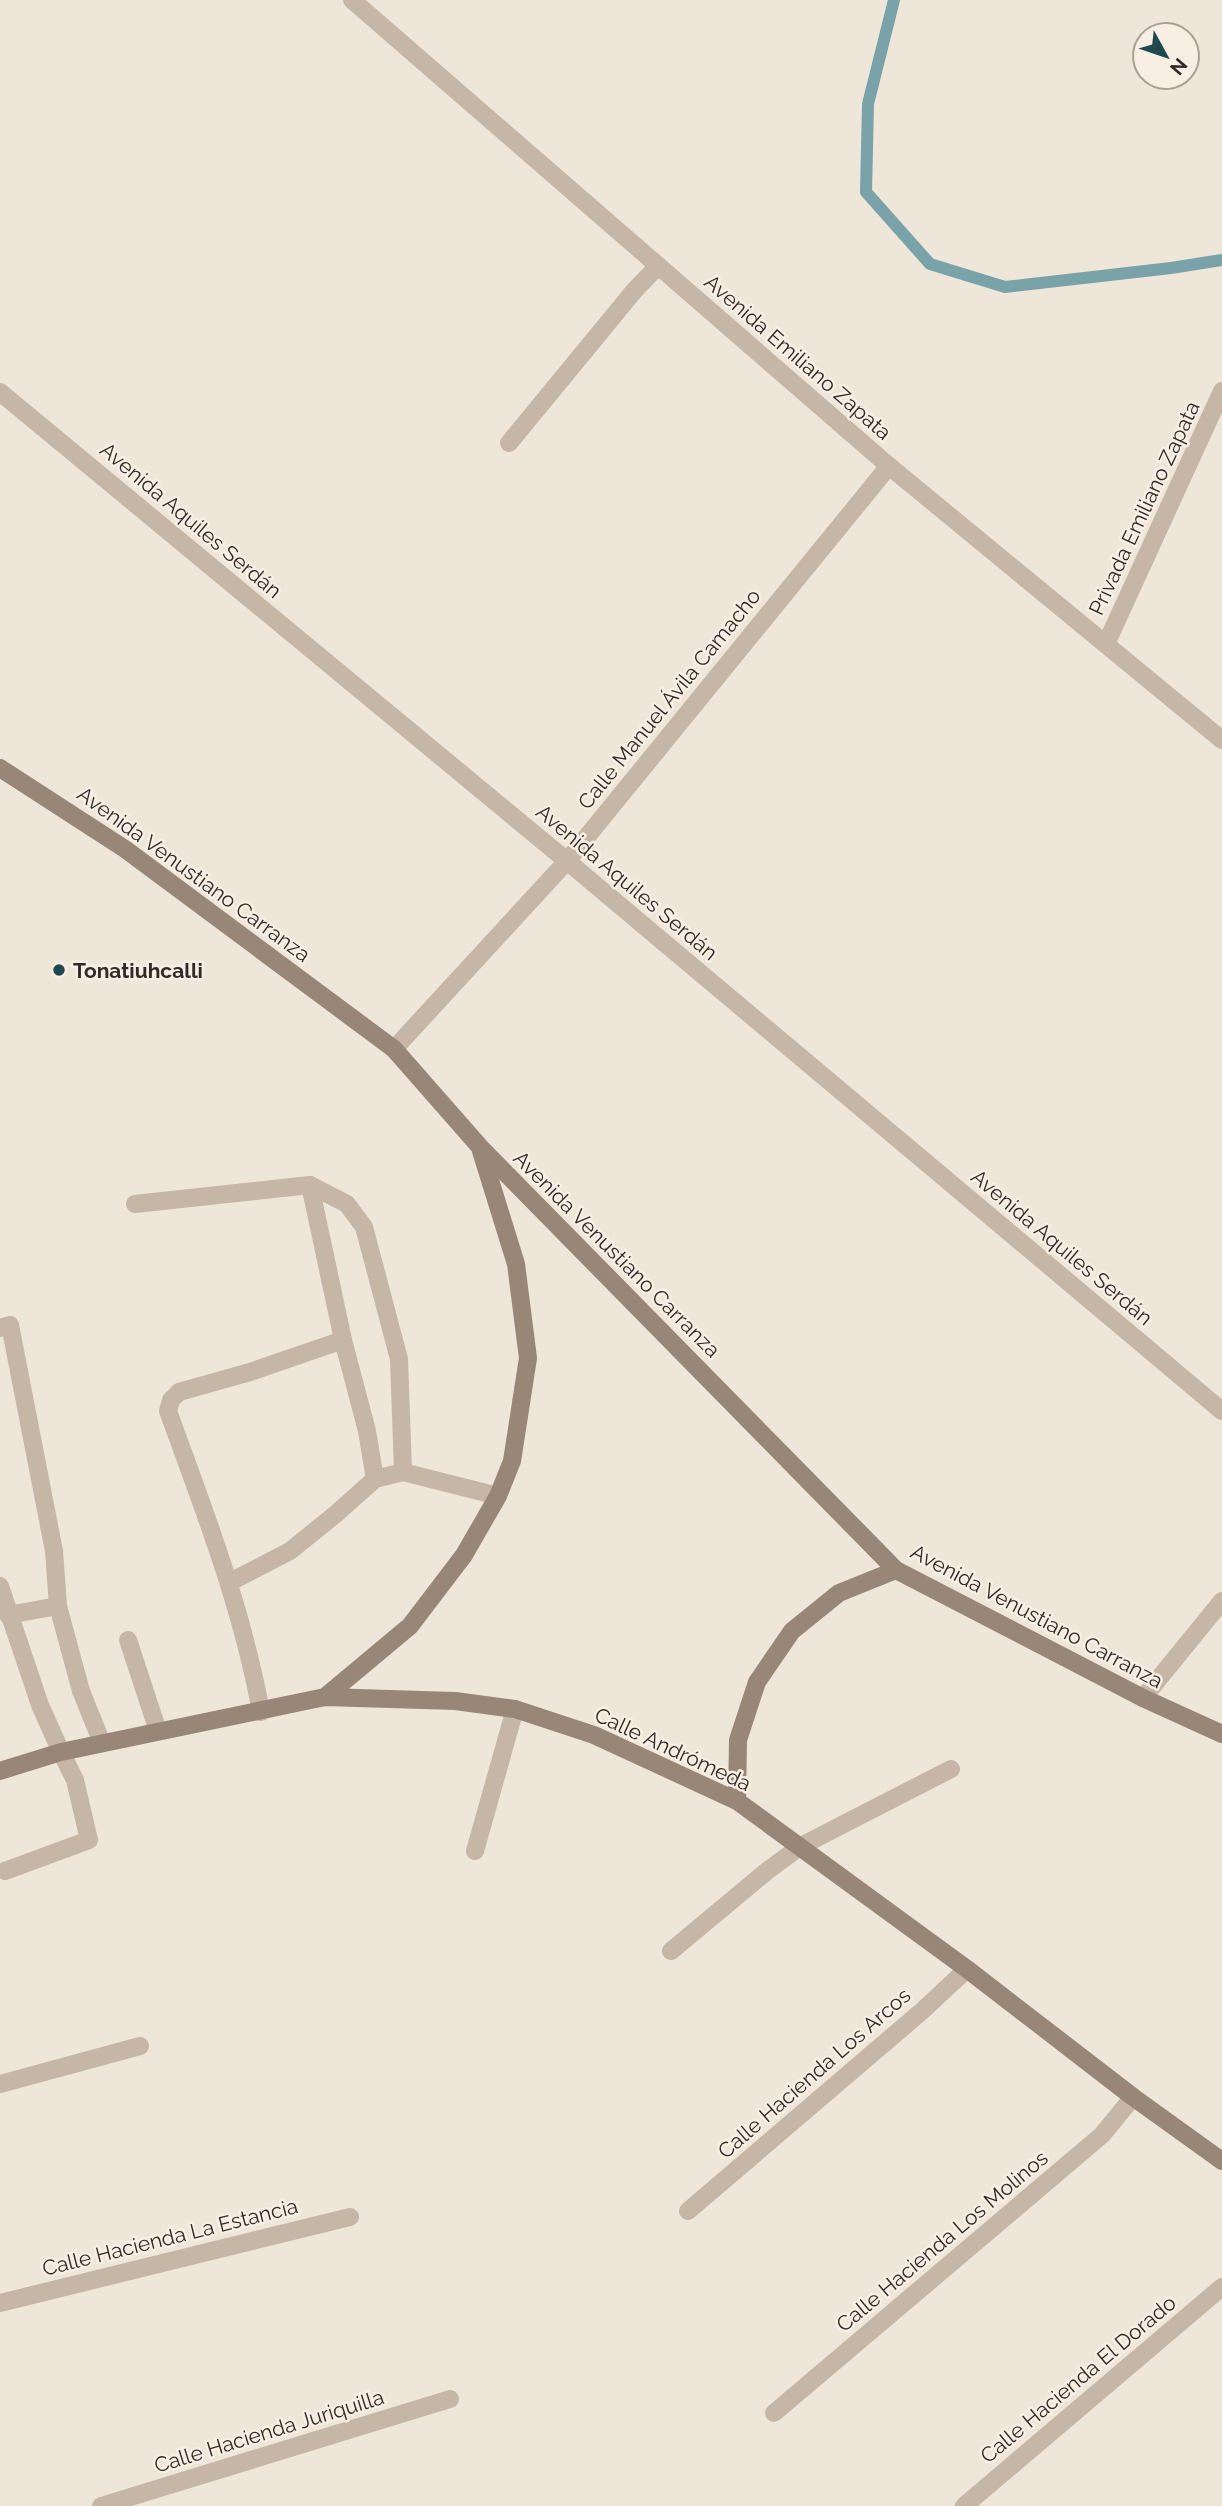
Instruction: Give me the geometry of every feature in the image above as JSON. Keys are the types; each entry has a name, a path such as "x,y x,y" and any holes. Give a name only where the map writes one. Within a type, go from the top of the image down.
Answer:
{"main road":[{"name":"Avenida Venustiano Carranza","path":"0,768 125,849 394,1049 480,1147 896,1570 1143,1698 1222,1734"},
{"path":"325,1698 411,1626 464,1555 498,1496 512,1461 528,1358 516,1264 480,1147"},
{"path":"737,1801 738,1740 757,1682 792,1631 839,1593 896,1570"},
{"name":"Calle Andrómeda","path":"0,1771 61,1752 325,1698 455,1701 515,1709 594,1734 737,1801 967,1969 1133,2097 1221,2158"}],"street":[{"name":"Avenida Emiliano Zapata","path":"352,0 889,466 1222,740"},
{"path":"509,443 658,266"},
{"name":"Privada Emiliano Zapata","path":"1106,644 1222,391"},
{"name":"Avenida Aquiles Serdán","path":"0,392 567,861 1222,1411"},
{"name":"Calle Manuel Ávila Camacho","path":"394,1049 567,861 889,466"},
{"path":"135,1204 310,1185 347,1205 364,1227 398,1359 403,1472"},
{"path":"310,1185 343,1340 367,1431 375,1479"},
{"path":"0,1328 10,1325 54,1550 58,1606 81,1691 102,1743"},
{"path":"261,1712 251,1657 230,1582 168,1411 171,1401 179,1392 250,1372 343,1340"},
{"path":"230,1582 290,1551 375,1479 403,1472 498,1496"},
{"path":"0,1586 40,1705 75,1780 89,1840 5,1871"},
{"path":"1143,1698 1222,1601"},
{"path":"8,1615 58,1606"},
{"path":"128,1640 158,1731"},
{"path":"475,1851 515,1709"},
{"path":"671,1951 766,1871 801,1846 951,1769"},
{"name":"Calle Hacienda Los Arcos","path":"688,2211 922,2011 967,1969"},
{"path":"0,2084 140,2046"},
{"name":"Calle Hacienda Los Molinos","path":"774,2413 1102,2136 1133,2097"},
{"name":"Calle Hacienda La Estancia","path":"0,2302 350,2217"},
{"name":"Calle Hacienda El Dorado","path":"964,2506 1222,2287"},
{"name":"Calle Hacienda Juriquilla","path":"101,2506 450,2399"}],"waterway":[{"path":"894,0 868,104 866,192 930,264 1005,287 1222,260"}],"place":[{"name":"Tonatiuhcalli","path":"59,970"}]}
